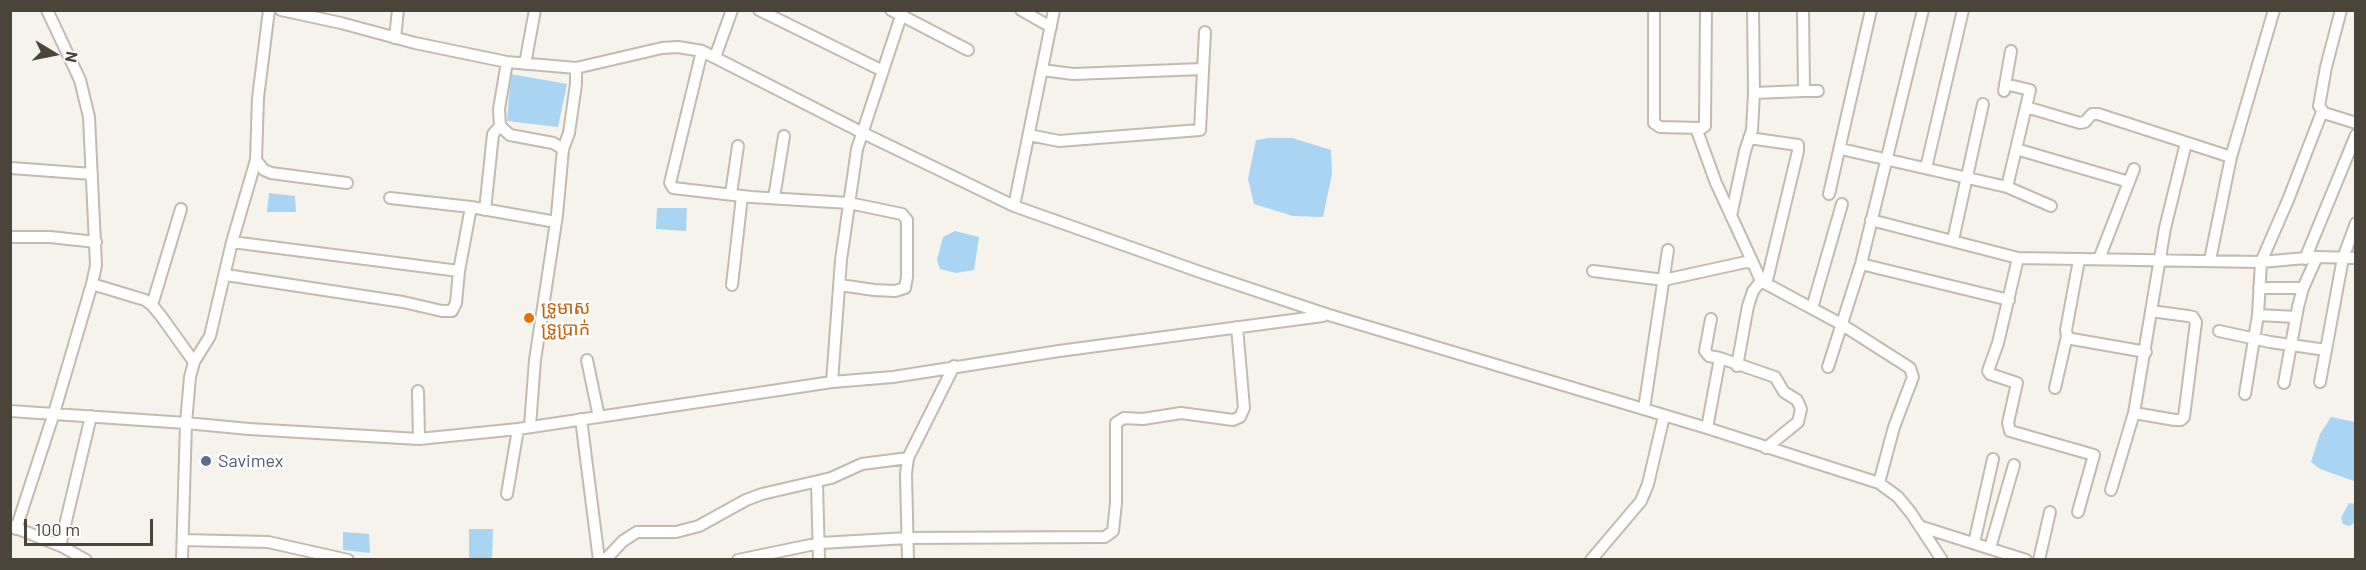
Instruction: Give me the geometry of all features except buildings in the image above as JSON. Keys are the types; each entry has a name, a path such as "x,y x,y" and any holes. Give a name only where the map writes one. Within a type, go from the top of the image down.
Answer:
{"street":[{"path":"47,10 80,80 89,117 96,265 54,413 13,527 61,546 86,560"},
{"path":"182,560 186,423 190,377 194,362 210,336 232,242 256,160 258,98 269,10"},
{"path":"395,38 398,10"},
{"path":"525,64 535,10"},
{"path":"715,57 732,10"},
{"path":"759,10 883,71"},
{"path":"1021,10 1051,27"},
{"path":"1014,206 1054,10"},
{"path":"1654,10 1654,123 1660,127 1696,128 1705,126 1706,10"},
{"path":"1731,216 1752,130 1753,10"},
{"path":"1803,10 1804,91"},
{"path":"1829,194 1871,10"},
{"path":"1828,367 1861,264 1923,10"},
{"path":"1926,168 1963,10"},
{"path":"2210,260 2231,157 2274,10"},
{"path":"2341,10 2319,106 2322,112 2355,123"},
{"path":"287,11 395,38 525,64 576,68 662,48 678,47 702,51 863,133 1014,206 1329,315 1707,428 1880,483 1898,497 1923,527 1942,560"},
{"path":"832,382 834,332 857,149 883,71 899,12 968,50"},
{"path":"1029,135 1059,141 1200,130 1205,32"},
{"path":"702,51 670,183 673,188 849,203 902,214 908,220 907,277 904,288 895,291 840,285"},
{"path":"2007,187 2030,90 2005,88 2011,51"},
{"path":"507,62 498,109 500,126 510,135 553,143 563,149"},
{"path":"530,426 535,360 556,222 563,149 576,84 576,68"},
{"path":"1042,70 1073,74 1203,69"},
{"path":"1754,93 1818,91"},
{"path":"1953,240 1983,104"},
{"path":"2026,107 2080,123 2085,122 2092,114 2098,114 2231,157"},
{"path":"2245,394 2258,315 2261,262 2322,112"},
{"path":"484,210 493,134 500,126"},
{"path":"1696,128 1716,183 1764,282 1841,324 1912,371 1913,377 1894,427 1880,483"},
{"path":"2305,259 2355,135"},
{"path":"774,198 784,136"},
{"path":"1737,366 1748,306 1753,291 1764,282 1798,151 1798,145 1749,138"},
{"path":"2111,490 2134,413 2165,228 2186,142"},
{"path":"732,285 738,146"},
{"path":"1841,149 2007,187 2051,206"},
{"path":"2016,149 2129,182"},
{"path":"256,160 264,170 272,173 347,183"},
{"path":"11,168 92,174"},
{"path":"2099,259 2134,169"},
{"path":"390,198 471,207 556,222"},
{"path":"1812,308 1842,204"},
{"path":"226,274 403,302 442,311 452,310 456,303 459,271 471,207"},
{"path":"152,305 181,209"},
{"path":"1871,220 2018,258 2261,262 2317,257 2355,258"},
{"path":"2320,382 2343,258 2355,223"},
{"path":"10,237 50,237 96,242"},
{"path":"232,242 459,271"},
{"path":"1644,410 1668,250"},
{"path":"2284,383 2303,288 2317,257"},
{"path":"2018,258 1988,371 1990,374 2017,382 2008,423 2010,431 2094,455 2078,512"},
{"path":"2055,388 2067,336 2066,330 2079,260"},
{"path":"1593,271 1664,280 1746,262 1754,263"},
{"path":"1861,264 2008,300"},
{"path":"92,284 145,300 152,305 194,362"},
{"path":"2259,288 2303,288"},
{"path":"2134,413 2175,420 2181,420 2184,417 2196,322 2193,317 2151,311"},
{"path":"10,411 419,439 518,429 832,382 893,377 954,366 1329,315"},
{"path":"2258,315 2296,317"},
{"path":"1711,319 1705,351 1709,356 1775,378 1784,392 1797,400 1801,409 1798,422 1766,448"},
{"path":"738,560 820,543 908,538 1106,537 1113,531 1116,503 1116,423 1124,418 1143,419 1181,413 1233,420 1240,417 1244,408 1237,327"},
{"path":"2218,331 2326,350"},
{"path":"2067,336 2146,352"},
{"path":"1707,428 1720,358"},
{"path":"587,360 599,417"},
{"path":"908,560 906,474 908,458 954,366"},
{"path":"418,392 419,439"},
{"path":"61,546 92,416"},
{"path":"1591,560 1641,501 1648,484 1664,416"},
{"path":"581,419 599,560"},
{"path":"507,494 518,429"},
{"path":"605,560 623,541 637,532 676,532 699,526 762,494 831,478 862,464 908,458"},
{"path":"1974,543 1993,459"},
{"path":"1990,548 2014,465"},
{"path":"817,482 819,560"},
{"path":"2039,560 2050,512"},
{"path":"1923,527 2026,560"},
{"path":"183,540 268,542 348,560"}],"water":[{"path":"511,74 567,84 558,127 507,121"},
{"path":"1292,138 1331,150 1332,174 1323,217 1293,216 1254,204 1248,179 1256,140"},
{"path":"269,193 295,196 296,212 267,212"},
{"path":"657,208 687,208 686,231 656,229"},
{"path":"955,231 979,237 974,270 956,273 940,269 937,260 943,237"},
{"path":"2331,417 2355,422 2354,481 2320,469 2311,462 2320,434"},
{"path":"2349,503 2355,504 2356,522 2349,526 2343,524 2341,518"},
{"path":"469,529 493,529 492,559 469,559"},
{"path":"343,532 369,534 370,553 343,550"}],"place":[{"name":"ទ្រូមាស ទ្រូប្រាក់","path":"529,318"},
{"name":"Savimex","path":"206,461"}]}
